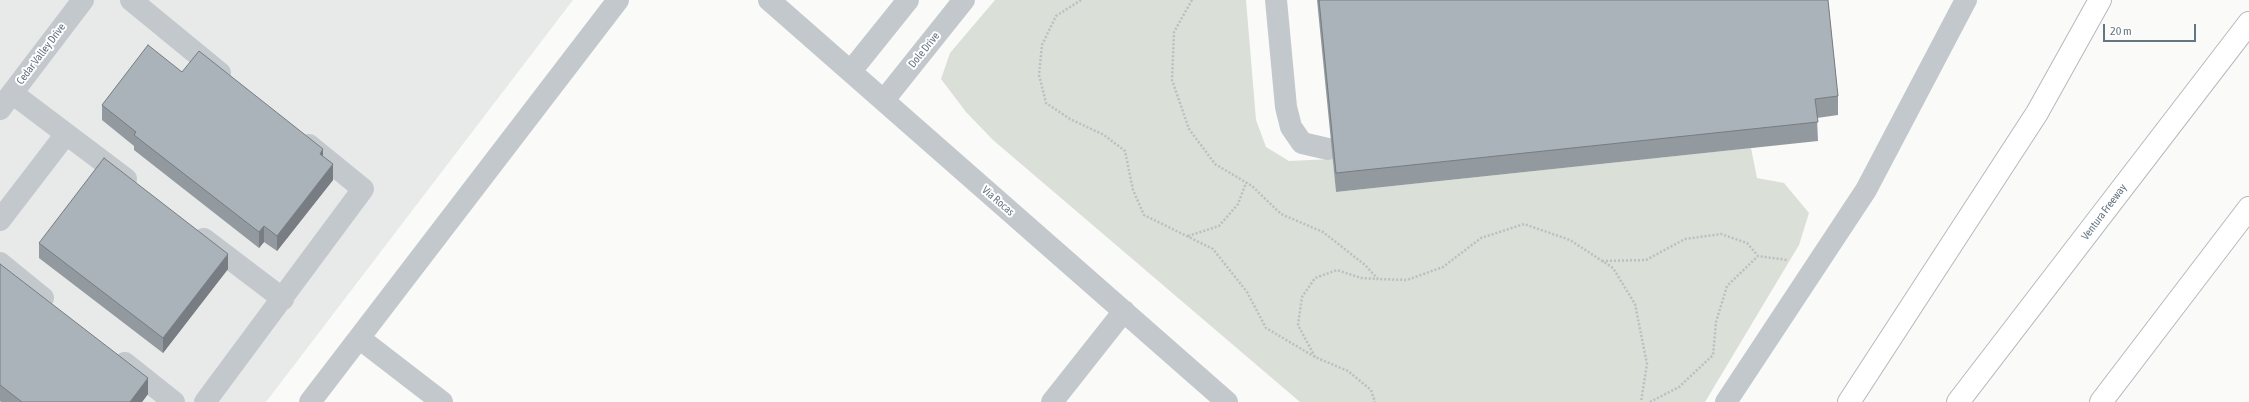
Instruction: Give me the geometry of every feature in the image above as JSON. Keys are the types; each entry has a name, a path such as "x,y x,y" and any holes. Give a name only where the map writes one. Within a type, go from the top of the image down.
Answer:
{"highway":[{"path":"1849,402 2037,113 2100,0"},
{"name":"Ventura Freeway","path":"1958,402 2249,23"},
{"path":"2101,402 2249,208"}],"street":[{"name":"Cedar Valley Drive","path":"6,101 83,0"},
{"path":"131,0 235,85"},
{"path":"310,402 618,0"},
{"name":"Via Rocas","path":"769,0 1227,402"},
{"path":"851,71 908,0"},
{"name":"Dole Drive","path":"884,100 964,0"},
{"path":"1276,0 1286,107 1291,127 1302,143 1328,149"},
{"path":"1726,402 1866,190 1966,0"},
{"path":"6,101 66,134 140,191"},
{"path":"0,220 66,134"},
{"path":"205,402 283,299 363,189 296,134"},
{"path":"190,228 283,299"},
{"path":"0,263 58,310"},
{"path":"1052,402 1124,312"},
{"path":"359,338 442,402"},
{"path":"107,349 174,402"}],"path":[{"path":"1081,0 1056,16 1042,45 1039,75 1046,103 1070,119 1104,135 1125,151 1133,190 1144,215 1213,249 1247,292 1266,328 1315,357 1348,371 1371,390 1375,402"},
{"path":"1192,0 1174,32 1172,80 1189,129 1215,164 1246,183 1281,214 1323,232 1365,265 1378,278"},
{"path":"1188,237 1218,226 1238,204 1246,183"},
{"path":"1315,357 1298,325 1302,297 1315,278 1337,270 1361,278 1408,280 1443,267 1481,238 1524,224 1570,240 1613,268 1635,304 1647,364 1640,402"},
{"path":"1602,261 1646,260 1685,239 1721,234 1747,243 1758,256 1791,260 1813,270"},
{"path":"1650,402 1679,387 1713,355 1716,322 1727,286 1758,256"}],"shaded area":[{"path":"0,0 573,0 266,402 0,402"},
{"path":"995,0 1246,0 1256,120 1266,147 1289,161 1333,159 1336,192 1751,148 1757,178 1784,183 1809,213 1799,245 1705,402 1300,402 993,140 966,112 941,79 950,53"}],"building":[{"path":"1319,0 1828,0 1838,96 1815,99 1818,122 1336,173"},
{"path":"148,45 182,72 199,51 323,149 320,154 333,164 277,236 264,226 259,232 134,135 136,132 102,105"},
{"path":"104,158 228,254 163,338 39,243"},
{"path":"0,264 148,378 130,402 22,402 0,385"}]}
